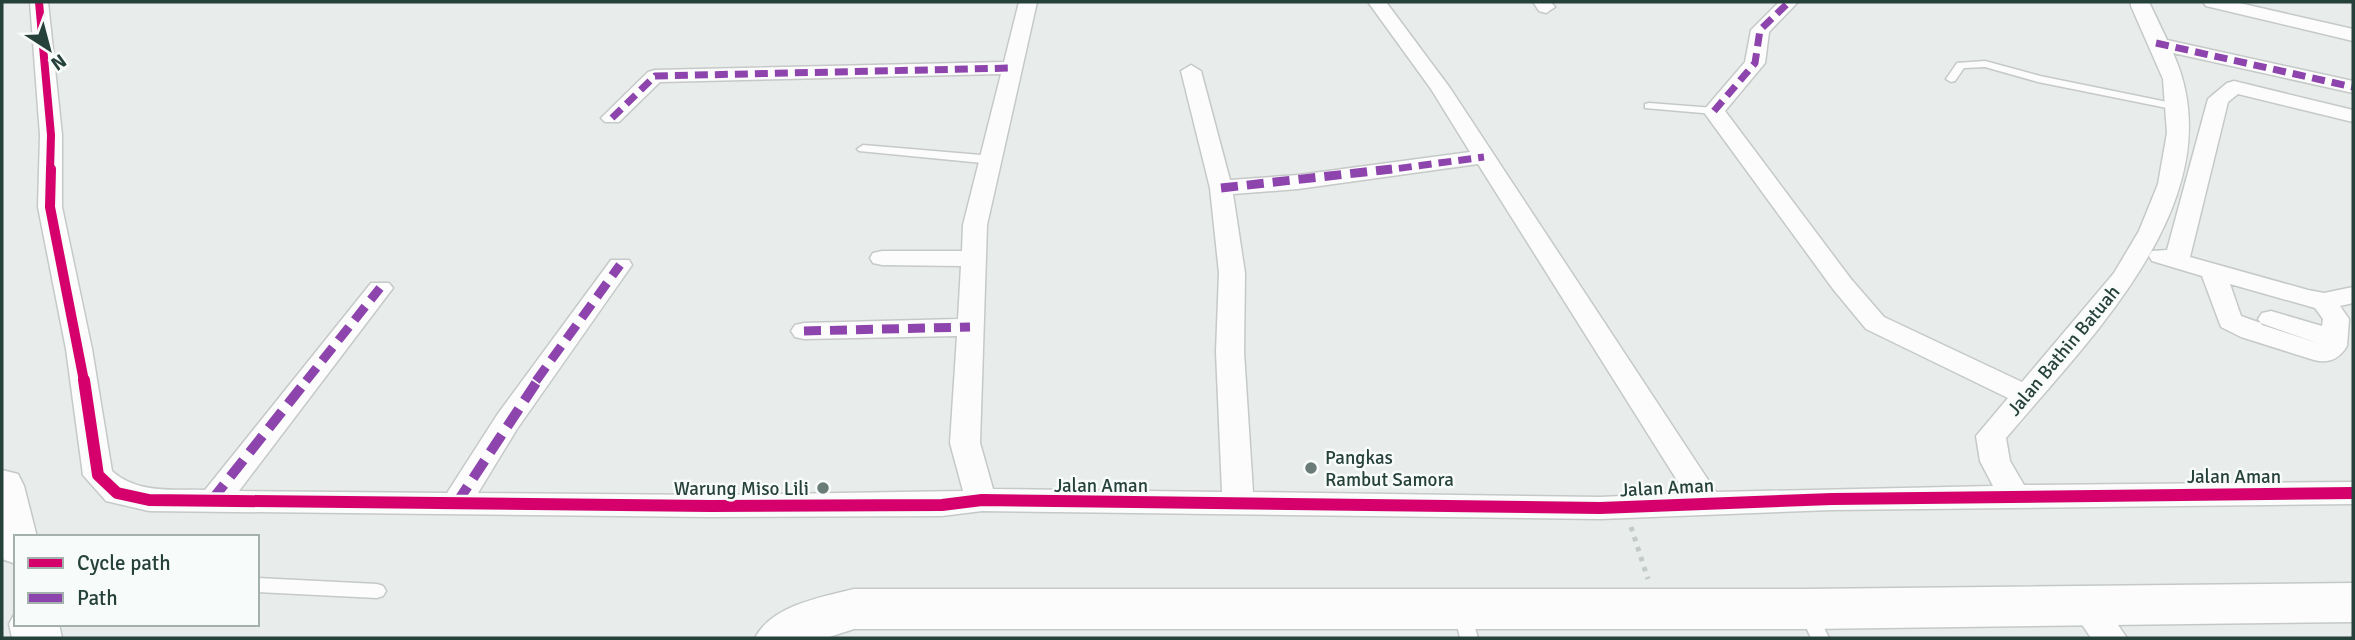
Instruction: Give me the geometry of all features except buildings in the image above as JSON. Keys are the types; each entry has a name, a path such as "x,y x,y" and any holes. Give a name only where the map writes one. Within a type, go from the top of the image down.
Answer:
{"street":[{"path":"39,2 51,135 50,207 79,349 98,475 117,493 149,499 214,501 380,288"},
{"path":"982,500 971,473 965,443 975,225 993,160 1028,2"},
{"path":"1377,2 1440,88 1706,502"},
{"path":"1790,2 1760,30 1755,62 1714,111 1842,284 1875,323 2026,395"},
{"name":"Jalan Bathin Batuah","path":"2016,497 1997,467 1991,452 1991,436 2106,304 2142,251 2173,173 2177,107 2173,76 2140,2"},
{"path":"2212,2 2353,35"},
{"path":"2156,43 2353,89"},
{"path":"2177,260 2218,99 2234,87 2235,69 2238,65 2353,89"},
{"path":"612,118 655,76 1012,68"},
{"path":"1191,71 1221,188 1231,273 1230,352 1238,504"},
{"path":"2234,87 2353,117"},
{"path":"1221,188 1298,182 1484,157"},
{"path":"2142,251 2306,298 2324,301 2353,295"},
{"path":"882,258 972,259"},
{"path":"456,504 507,422 620,265"},
{"path":"2213,270 2230,321 2316,353 2327,352 2334,346 2336,319 2324,301"},
{"path":"804,331 970,327"},
{"path":"2,486 14,537"},
{"name":"Jalan Aman","path":"214,501 929,505 982,500 1625,506 1706,502 2353,493"},
{"path":"780,638 824,616 854,609 1465,623 1657,607 1814,624 2098,622 2353,602"}],"lane":[{"path":"1951,79 1961,65 1979,63 2038,79 2177,107"},
{"path":"1648,107 1714,111"},
{"path":"863,149 993,160"},
{"path":"259,584 377,591"}],"path":[{"path":"1625,506 1657,607"}],"marked path":[{"path":"1714,111 1755,63 1760,30 1789,2"},
{"path":"2156,43 2353,87"},
{"path":"612,118 655,76 1012,68"},
{"path":"1221,188 1298,182 1484,157"},
{"path":"456,504 507,422 620,265"},
{"path":"211,501 380,288"},
{"path":"804,331 970,327"}],"cycle path":[{"path":"39,2 51,135 50,207 79,349 98,475 117,493 149,500 710,506 942,505 982,500 1600,508 1832,499 2353,493"}],"place":[{"name":"Pangkas Rambut Samora","path":"1311,468"},
{"name":"Warung Miso Lili","path":"823,488"}]}
